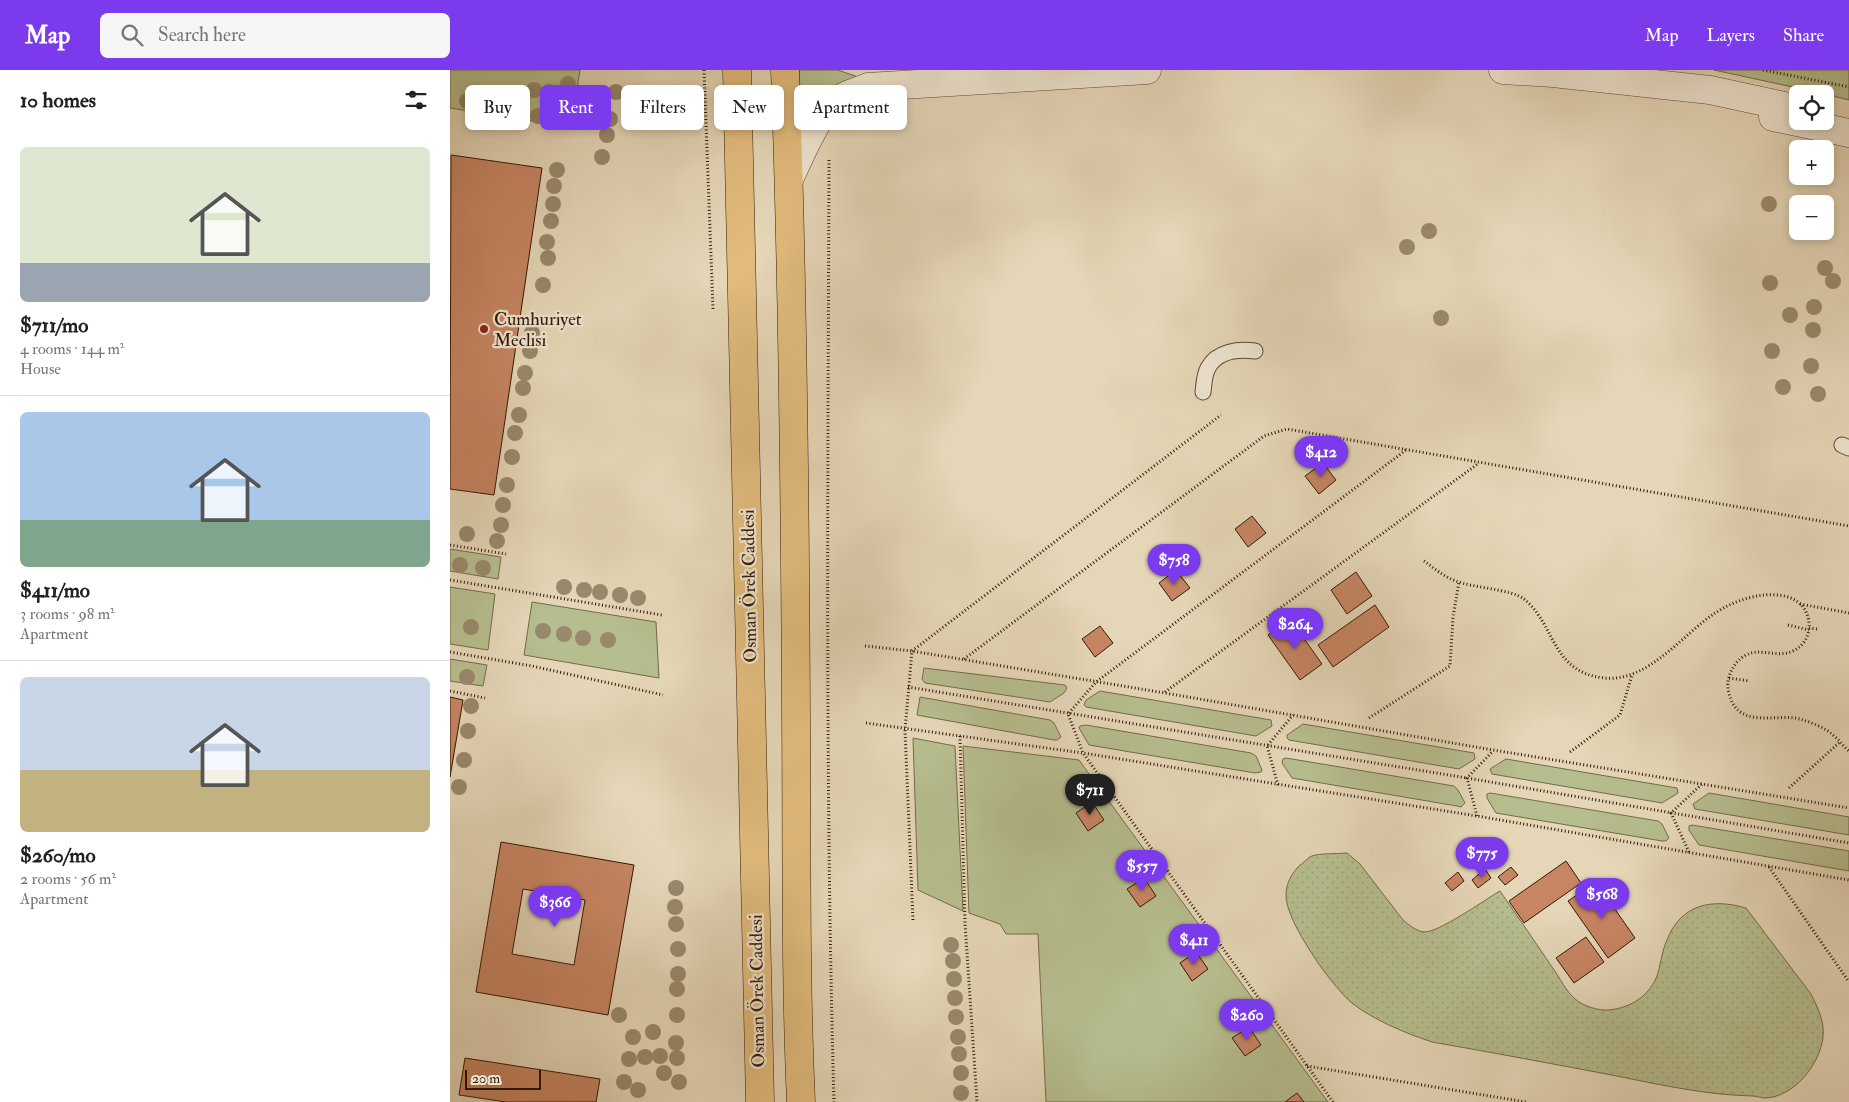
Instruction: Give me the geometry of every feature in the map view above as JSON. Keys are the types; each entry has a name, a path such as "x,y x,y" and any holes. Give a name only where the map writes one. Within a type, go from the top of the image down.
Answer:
{"main road":[{"name":"Osman Örek Caddesi","path":"738,70 760,1102"},
{"path":"785,70 789,179 796,710 797,1007 801,1102"}],"street":[{"path":"862,70 1116,71"},
{"path":"789,179 814,130 828,108 843,97 868,87 1147,70"},
{"path":"1503,70 1553,73 1710,90 1789,108"},
{"path":"1620,81 1849,133"},
{"path":"1834,118 1849,121"}],"lane":[{"path":"1203,392 1208,368 1214,361 1223,354 1233,350 1255,351"}],"path":[{"path":"1763,70 1849,87"},
{"path":"829,153 828,552 830,903 834,1102"},
{"path":"913,920 905,730 912,651 1221,415"},
{"path":"963,660 1264,436 1287,429 1849,526"},
{"path":"1068,714 1096,682 1407,450"},
{"path":"1165,692 1480,462"},
{"path":"450,545 506,554"},
{"path":"1424,561 1455,581 1522,597 1535,609 1560,654 1578,669 1589,675 1602,678 1615,679 1644,669 1714,614 1739,600 1769,594 1793,599 1806,612 1809,620 1809,629 1804,642 1792,651 1776,654 1760,651 1747,654 1734,665 1729,678 1728,688 1731,700 1739,711 1753,718 1785,717 1804,720 1830,732 1849,751"},
{"path":"450,580 662,615"},
{"path":"1369,718 1450,666 1453,617 1460,582"},
{"path":"1799,604 1849,613"},
{"path":"1788,625 1817,629"},
{"path":"865,646 912,651 1165,692 1493,750 1849,808"},
{"path":"450,652 532,666 663,695"},
{"path":"1570,752 1620,715 1632,674"},
{"path":"1729,678 1749,682"},
{"path":"908,687 1467,778 1849,843"},
{"path":"450,691 485,698"},
{"path":"1068,714 1083,753 1333,1102"},
{"path":"1267,746 1293,714"},
{"path":"866,723 905,730 1083,753 1278,786 1477,816 1849,880"},
{"path":"960,736 965,923 977,1102"},
{"path":"1788,788 1840,742"},
{"path":"1267,746 1278,786"},
{"path":"1467,778 1493,750"},
{"path":"1467,778 1477,816"},
{"path":"1671,813 1702,784"},
{"path":"1671,813 1689,853"},
{"path":"1768,866 1849,982"},
{"path":"1307,1066 1526,1102"}],"green space":[{"path":"450,70 580,70 578,85 540,85 540,122 530,121 530,85 465,85 465,110 450,108"},
{"path":"799,70 838,70 858,77 848,85 800,85"},
{"path":"1714,70 1849,70 1849,100 1834,96 1834,85 1789,86"},
{"path":"450,549 501,557 498,579 450,571"},
{"path":"450,587 495,594 488,650 450,644"},
{"path":"532,602 656,622 659,678 524,655"},
{"path":"450,659 487,665 483,686 450,681"},
{"path":"924,668 1065,685 1067,688 1064,693 1050,702 925,683 922,679"},
{"path":"1100,691 1271,720 1272,726 1256,736 1086,707 1084,705 1086,700"},
{"path":"920,697 1050,720 1054,723 1061,737 1054,740 917,715"},
{"path":"1303,724 1474,753 1475,759 1459,769 1289,740 1287,738 1287,735"},
{"path":"1086,725 1251,753 1256,756 1262,770 1255,773 1089,745 1079,728"},
{"path":"913,738 955,746 963,911 918,890"},
{"path":"963,746 1079,760 1328,1102 1046,1102 1038,934 1006,934 1000,924 969,913"},
{"path":"1283,759 1454,786 1465,803 1461,807 1292,778 1282,763"},
{"path":"1506,759 1677,788 1678,793 1662,803 1492,774 1490,769"},
{"path":"1709,793 1849,817 1849,835 1695,809 1693,804"},
{"path":"1487,794 1658,821 1662,824 1669,838 1666,841 1662,841 1496,813 1487,798"},
{"path":"1689,826 1849,851 1849,871 1699,845 1689,830"},
{"path":"1347,853 1360,864 1403,920 1413,928 1424,932 1440,927 1500,891 1571,995 1577,1001 1600,1010 1617,1009 1632,1003 1645,994 1655,981 1665,944 1673,928 1680,918 1689,911 1710,904 1733,905 1746,908 1811,994 1816,1004 1822,1020 1823,1031 1821,1047 1817,1058 1804,1078 1795,1086 1775,1096 1764,1098 1671,1087 1432,1042 1401,1031 1362,1010 1344,996 1301,937 1288,906 1286,895 1288,882 1300,865 1315,855"}],"building":[{"name":"Cumhuriyet Meclisi","path":"451,155 542,168 494,495 450,489"},
{"path":"1323,463 1336,480 1319,494 1305,476"},
{"path":"1252,516 1266,533 1248,547 1235,529"},
{"path":"1176,570 1190,588 1172,601 1159,583"},
{"path":"1356,572 1372,596 1347,614 1331,590"},
{"path":"1375,605 1389,627 1333,667 1318,645"},
{"path":"1290,619 1322,664 1300,680 1268,635"},
{"path":"1100,626 1113,643 1095,657 1082,639"},
{"path":"450,697 463,700 450,777"},
{"path":"1092,802 1104,820 1088,831 1076,813"},
{"path":"501,842 634,865 608,1015 476,992","holes":["523,889 585,900 574,965 512,954"]},
{"path":"1566,861 1581,883 1524,923 1509,901"},
{"path":"1511,867 1518,875 1505,885 1498,877"},
{"path":"1485,869 1491,878 1478,888 1472,880"},
{"path":"1458,872 1464,881 1452,891 1445,883"},
{"path":"1144,878 1156,896 1140,907 1127,889"},
{"path":"1596,882 1635,938 1608,958 1568,901"},
{"path":"1586,937 1604,962 1574,983 1556,958"},
{"path":"1196,952 1208,969 1192,981 1180,963"},
{"path":"1249,1027 1261,1045 1245,1056 1232,1038"},
{"path":"465,1058 600,1079 596,1102 506,1102 459,1095"},
{"path":"1297,1093 1304,1102 1285,1102"}],"place":[{"name":"Cumhuriyet Meclisi","path":"484,329"}]}
